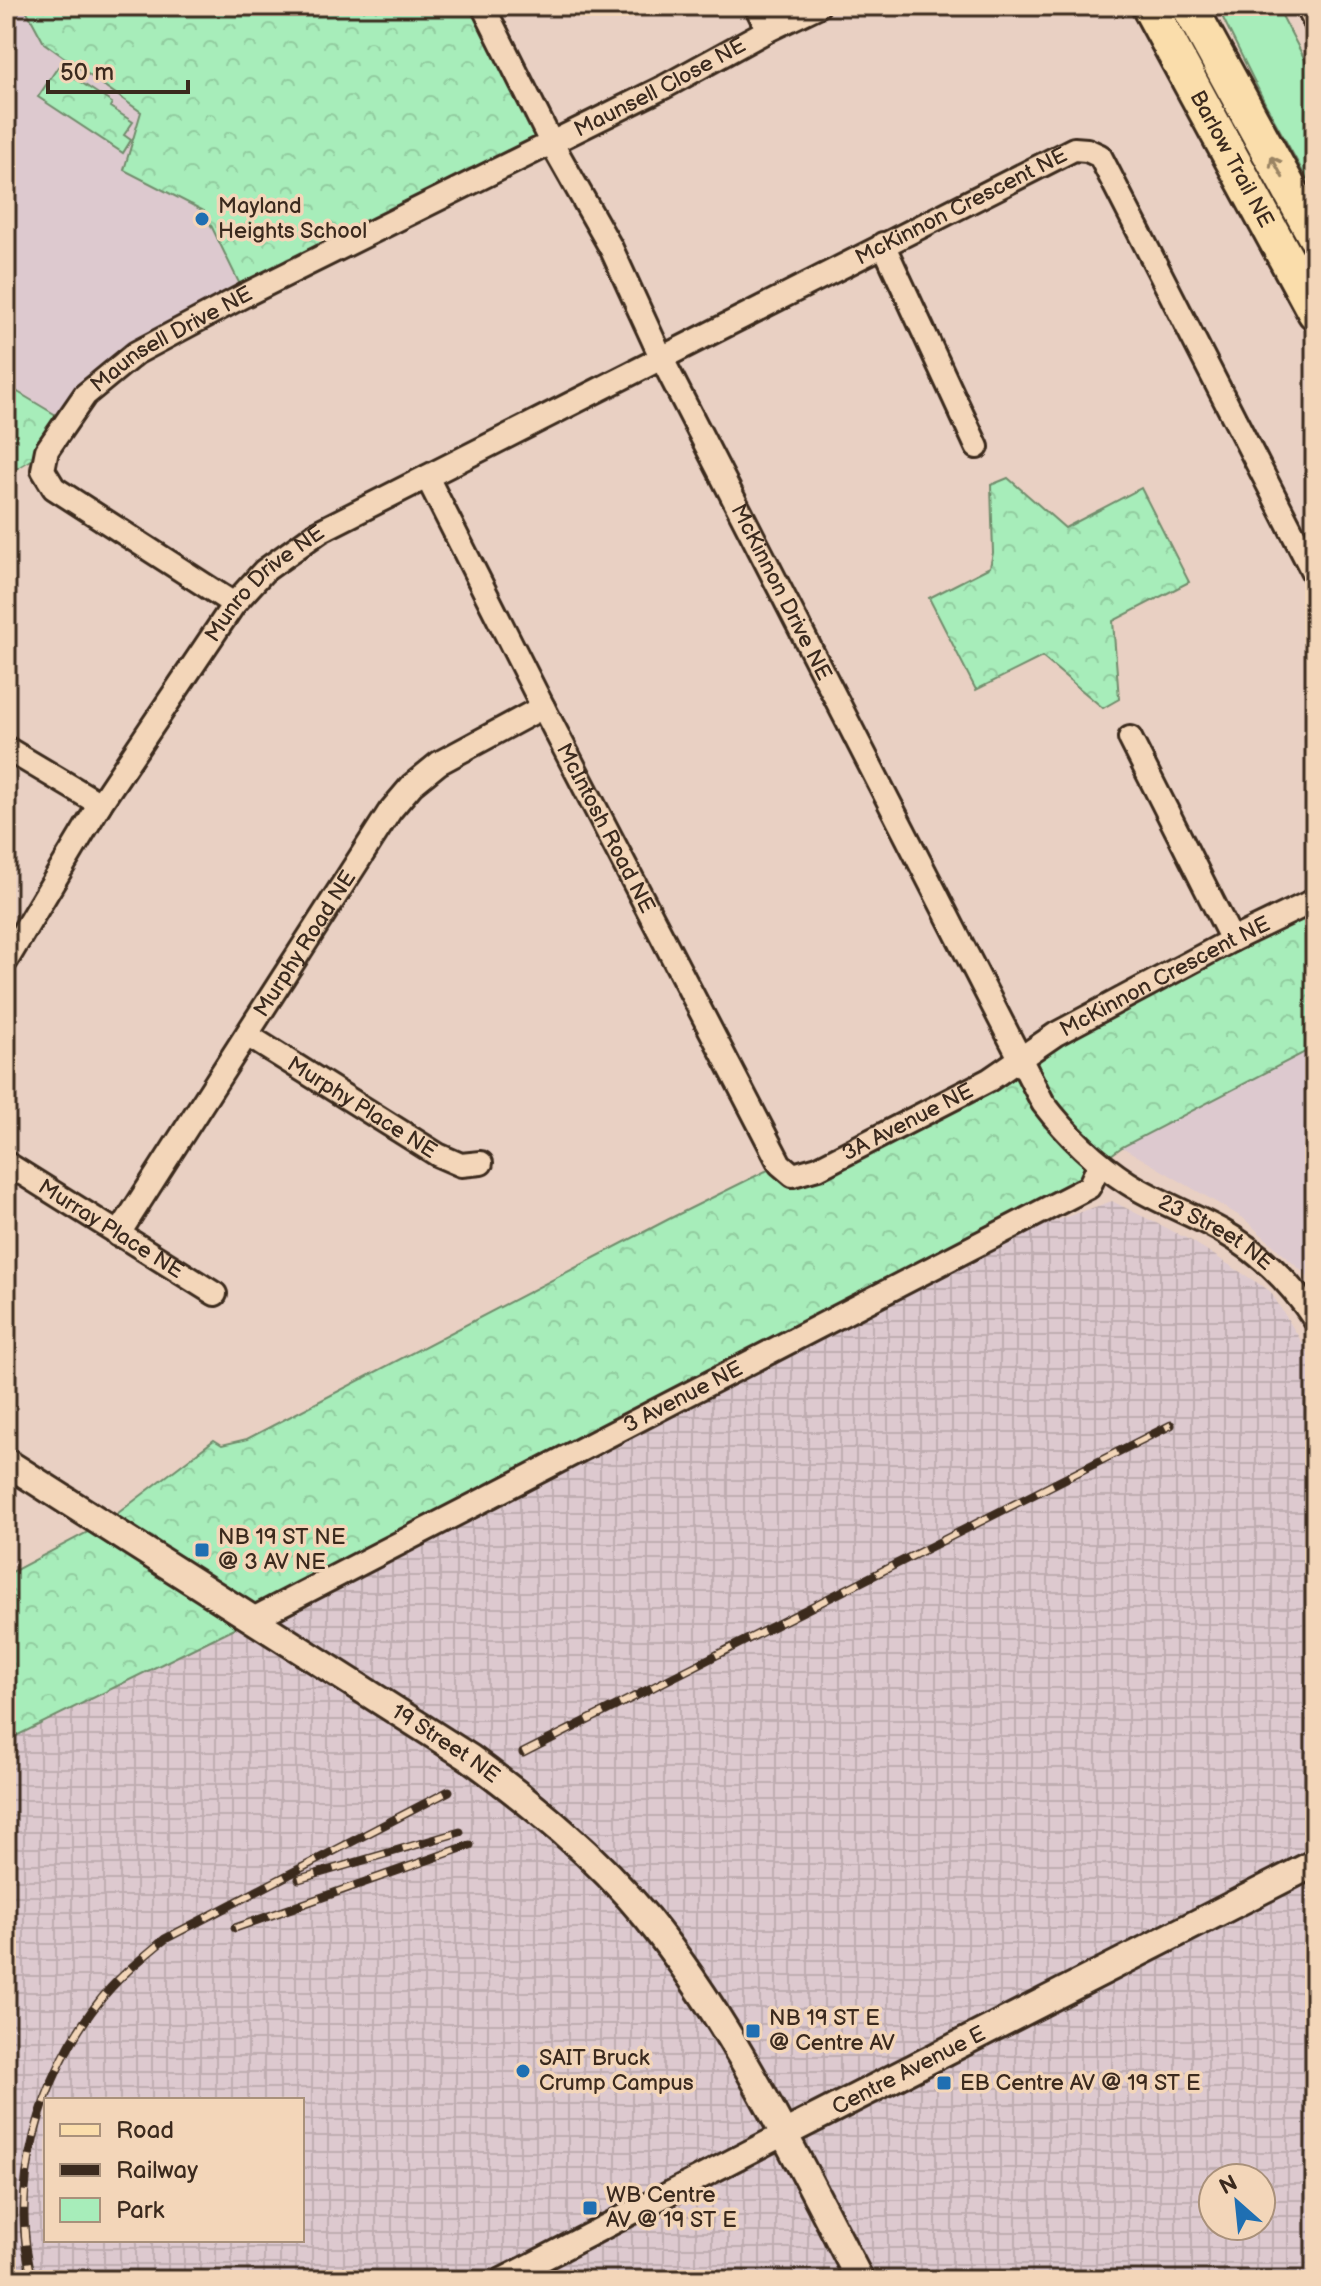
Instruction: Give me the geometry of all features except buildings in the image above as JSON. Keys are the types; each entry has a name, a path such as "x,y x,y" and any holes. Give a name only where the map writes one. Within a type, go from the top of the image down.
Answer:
{"main road":[{"name":"Barlow Trail NE","path":"1149,6 1315,312"},
{"name":"Barlow Trail NE","path":"1189,6 1315,236"}],"street":[{"name":"McKinnon Drive NE","path":"483,6 551,142 611,248 661,357 1019,1058 1043,1103 1059,1124 1076,1145 1100,1163"},
{"name":"Maunsell Close NE","path":"756,6 768,30"},
{"name":"Maunsell Close NE","path":"551,142 818,6"},
{"path":"1307,6 1315,22"},
{"name":"Maunsell Drive NE","path":"234,604 54,488 43,470 47,450 85,395 136,353 551,142"},
{"name":"McKinnon Crescent NE","path":"661,357 1074,149 1087,150 1100,156 1315,576"},
{"path":"883,244 977,447"},
{"name":"Munro Drive NE","path":"6,961 100,804 234,604 264,571 320,531 661,357"},
{"name":"McIntosh Road NE","path":"427,477 780,1164 793,1175"},
{"name":"Murphy Road NE","path":"118,1235 390,811 412,785 439,763 543,707"},
{"path":"1130,738 1232,940"},
{"path":"6,748 100,804"},
{"name":"McKinnon Crescent NE","path":"1019,1058 1056,1034 1232,940 1315,900"},
{"name":"Murphy Place NE","path":"247,1035 438,1155 461,1165 481,1163"},
{"name":"3A Avenue NE","path":"793,1175 818,1168 989,1080 1019,1058"},
{"name":"Murray Place NE","path":"6,1163 215,1294"},
{"name":"23 Street NE","path":"1100,1163 1130,1185 1222,1231 1252,1250 1279,1272 1315,1320"},
{"name":"3 Avenue NE","path":"253,1619 1089,1187 1100,1163"},
{"name":"19 Street NE","path":"6,1462 470,1758 529,1802 577,1844 645,1915 723,2024 860,2280"},
{"name":"Centre Avenue E","path":"502,2280 1315,1863"}],"shaded area":[{"name":"Mayland Heights School","path":"6,6 483,6 551,142 136,353 6,475"},
{"path":"1315,1047 1315,1283 1243,1218 1122,1147"},
{"path":"1112,1201 1192,1241 1270,1291 1315,1363 1315,2280 6,2280 6,1741 253,1619 961,1254"}],"green space":[{"name":"Mayland Heights School","path":"24,6 483,6 551,142 245,295 204,211 124,170 141,112 44,43"},
{"path":"1217,6 1277,6 1315,79 1315,194 1266,105"},
{"path":"58,67 112,103 110,107 133,122 124,135 131,140 123,153 38,97"},
{"path":"6,385 66,421 47,450 6,475"},
{"path":"1008,478 1065,528 1141,488 1189,582 1113,621 1119,699 1103,708 1042,657 976,690 929,598 990,567 993,553 991,485"},
{"path":"1315,900 1315,1047 1122,1147 1100,1163 1089,1187 253,1619 6,1741 6,1575 105,1523 214,1440 222,1445 247,1439 780,1164 793,1175"}],"railway":[{"path":"523,1753 1171,1425"},
{"path":"46,2098 78,2032 105,1994 165,1939 449,1791"},
{"path":"299,1879 460,1832"},
{"path":"235,1928 470,1845"},
{"path":"33,2280 26,2245 24,2208 34,2134 44,2104"}],"place":[{"name":"Mayland Heights School","path":"202,219"},
{"name":"NB 19 ST NE @ 3 AV NE","path":"202,1550"},
{"name":"NB 19 ST E @ Centre AV","path":"753,2031"},
{"name":"SAIT Bruck Crump Campus","path":"523,2071"},
{"name":"EB Centre AV @ 19 ST E","path":"944,2083"},
{"name":"WB Centre AV @ 19 ST E","path":"590,2208"}]}
